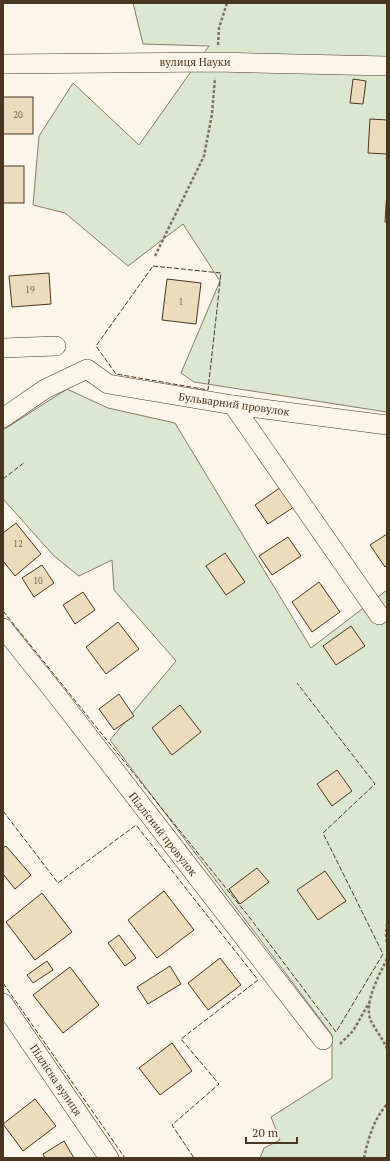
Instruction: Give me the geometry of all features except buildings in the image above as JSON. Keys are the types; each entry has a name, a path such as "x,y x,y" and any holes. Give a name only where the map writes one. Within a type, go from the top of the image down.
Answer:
{"street":[{"name":"вулиця Науки","path":"3,64 216,62 387,66"},
{"path":"3,348 56,346"},
{"name":"Бульварний провулок","path":"3,418 45,389 87,369 108,384 233,405 387,424"},
{"path":"233,405 379,615"},
{"name":"Підлісний провулок","path":"3,628 323,1040"},
{"name":"Підлісна вулиця","path":"3,1003 109,1158"}],"path":[{"path":"155,256 204,156 212,114 219,28 227,3"},
{"path":"387,924 387,944"},
{"path":"323,1040 337,1048 353,1031 369,1002 379,974 387,959"},
{"path":"369,1002 370,1020 387,1049"},
{"path":"364,1158 369,1137 382,1110 387,1104"}],"green space":[{"path":"133,3 387,3 387,412 194,382 181,373 220,281 183,224 128,266 65,213 33,205 39,136 73,83 139,145 209,46 143,44"},
{"path":"67,389 108,408 175,423 311,648 387,590 387,1158 260,1158 264,1148 280,1140 271,1117 332,1078 332,1035 110,740 176,661 114,590 112,560 79,576 54,556 3,499 3,430"}],"fence":[{"path":"153,266 221,273 208,390 116,374 96,346 153,266"},
{"path":"3,479 25,462"},
{"path":"3,611 250,918 336,1032 383,954 323,833 375,784 297,683"},
{"path":"3,811 58,883 136,825 258,980 181,1039 219,1084 172,1125 194,1158"},
{"path":"3,983 125,1158"}]}
